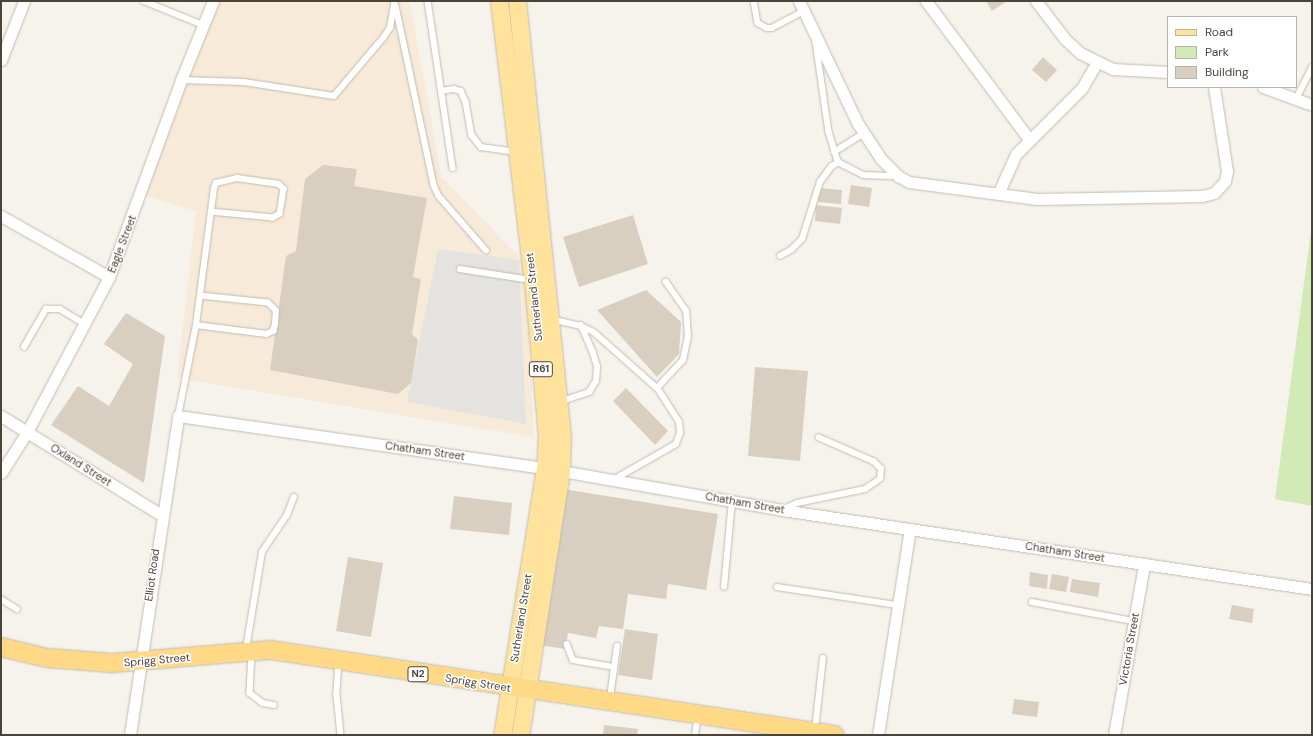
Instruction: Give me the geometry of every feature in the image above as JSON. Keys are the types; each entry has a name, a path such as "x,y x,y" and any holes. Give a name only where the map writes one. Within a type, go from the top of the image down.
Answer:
{"highway":[{"name":"Sprigg Street","path":"1,647 47,658 78,662 140,662 271,650 528,691 835,735"}],"main road":[{"name":"Sutherland Street","path":"499,1 517,152 540,282"},
{"name":"Sutherland Street","path":"502,735 553,470 547,435 543,319 517,1"},
{"name":"Sutherland Street","path":"520,735 528,691 553,470 559,402 543,319"}],"street":[{"path":"1,60 24,1"},
{"name":"Eagle Street","path":"1,473 27,432 109,277 181,80 213,1"},
{"path":"926,1 1029,139"},
{"path":"1036,1 1065,39 1080,54 1097,62 1130,72 1167,72"},
{"path":"802,6 864,133 881,159 898,176 909,182 1036,199 1202,196 1214,193 1225,181 1227,171 1214,88"},
{"path":"998,194 1007,168 1029,139 1077,92 1097,62"},
{"path":"1266,88 1312,105"},
{"path":"1,216 109,277"},
{"name":"Oxland Street","path":"1,416 161,515"},
{"name":"Chatham Street","path":"178,416 553,470 782,510 1312,589"},
{"name":"Elliot Road","path":"130,735 161,515 178,416"},
{"path":"878,735 910,529"},
{"name":"Victoria Street","path":"1114,735 1144,564"}],"lane":[{"path":"144,1 203,25"},
{"path":"428,1 453,168"},
{"path":"754,1 758,23 767,28 772,28 802,6"},
{"path":"181,80 244,82 334,96 390,28 395,2"},
{"path":"395,2 434,186 439,196 486,250"},
{"path":"815,35 821,87 834,152 838,162 863,175 898,176"},
{"path":"1296,99 1312,67"},
{"path":"441,91 454,89 461,91 466,102 472,135 481,146 517,152"},
{"path":"834,152 864,133"},
{"path":"780,256 791,250 802,239 820,182 831,167 838,162"},
{"path":"178,416 196,325 214,188 220,181 237,178 282,185 284,189 280,214 273,218 211,212"},
{"path":"460,269 540,282"},
{"path":"657,388 683,360 688,337 686,311 666,282"},
{"path":"196,325 266,334 273,331 275,324 276,311 268,303 200,296"},
{"path":"24,347 46,309 60,309 84,324"},
{"path":"543,319 582,326 594,332 657,388 678,422 680,433 676,444 613,480"},
{"path":"559,402 589,392 596,381 597,367 582,326"},
{"path":"782,510 797,503 865,489 880,479 881,469 874,462 819,438"},
{"path":"274,705 263,703 250,692 249,651 262,552 284,520 294,497"},
{"path":"724,587 732,501"},
{"path":"777,587 898,605"},
{"path":"1,600 17,608"},
{"path":"1032,602 1134,621"},
{"path":"567,644 573,660 614,667"},
{"path":"609,702 617,646"},
{"path":"815,732 824,658"},
{"path":"340,661 337,695 341,735"},
{"path":"695,735 698,715"}],"shaded area":[{"path":"217,1 410,1 441,176 526,264 534,437 177,378 196,211 140,194"},
{"path":"438,249 519,260 526,424 407,402"}],"green space":[{"path":"1312,224 1312,506 1275,499"}],"building":[{"path":"986,1 1007,1 992,11"},
{"path":"1043,57 1057,70 1046,82 1032,70"},
{"path":"323,165 357,169 354,186 427,198 413,277 421,279 412,334 418,340 411,383 398,394 270,370 286,256 296,251 305,179"},
{"path":"851,185 872,188 869,207 848,204"},
{"path":"819,188 842,190 841,204 818,202"},
{"path":"816,205 842,208 840,224 815,221"},
{"path":"633,215 648,264 579,287 563,237"},
{"path":"646,290 681,322 679,354 657,377 597,310"},
{"path":"126,313 165,336 144,483 51,425 78,386 109,406 133,364 104,344"},
{"path":"755,367 808,371 800,461 748,456"},
{"path":"626,388 668,431 655,445 613,401"},
{"path":"563,489 718,514 706,590 668,584 666,599 628,594 623,629 599,626 596,638 568,633 565,649 539,645"},
{"path":"454,496 512,503 509,535 450,529"},
{"path":"348,557 383,563 371,637 336,631"},
{"path":"1030,572 1048,575 1047,589 1029,586"},
{"path":"1052,574 1069,577 1066,592 1049,589"},
{"path":"1072,579 1100,583 1098,597 1070,592"},
{"path":"1232,605 1254,609 1252,623 1229,619"},
{"path":"625,629 658,634 652,680 618,675"},
{"path":"1014,699 1039,702 1037,717 1012,714"},
{"path":"604,725 638,729 637,735 603,735"}]}
